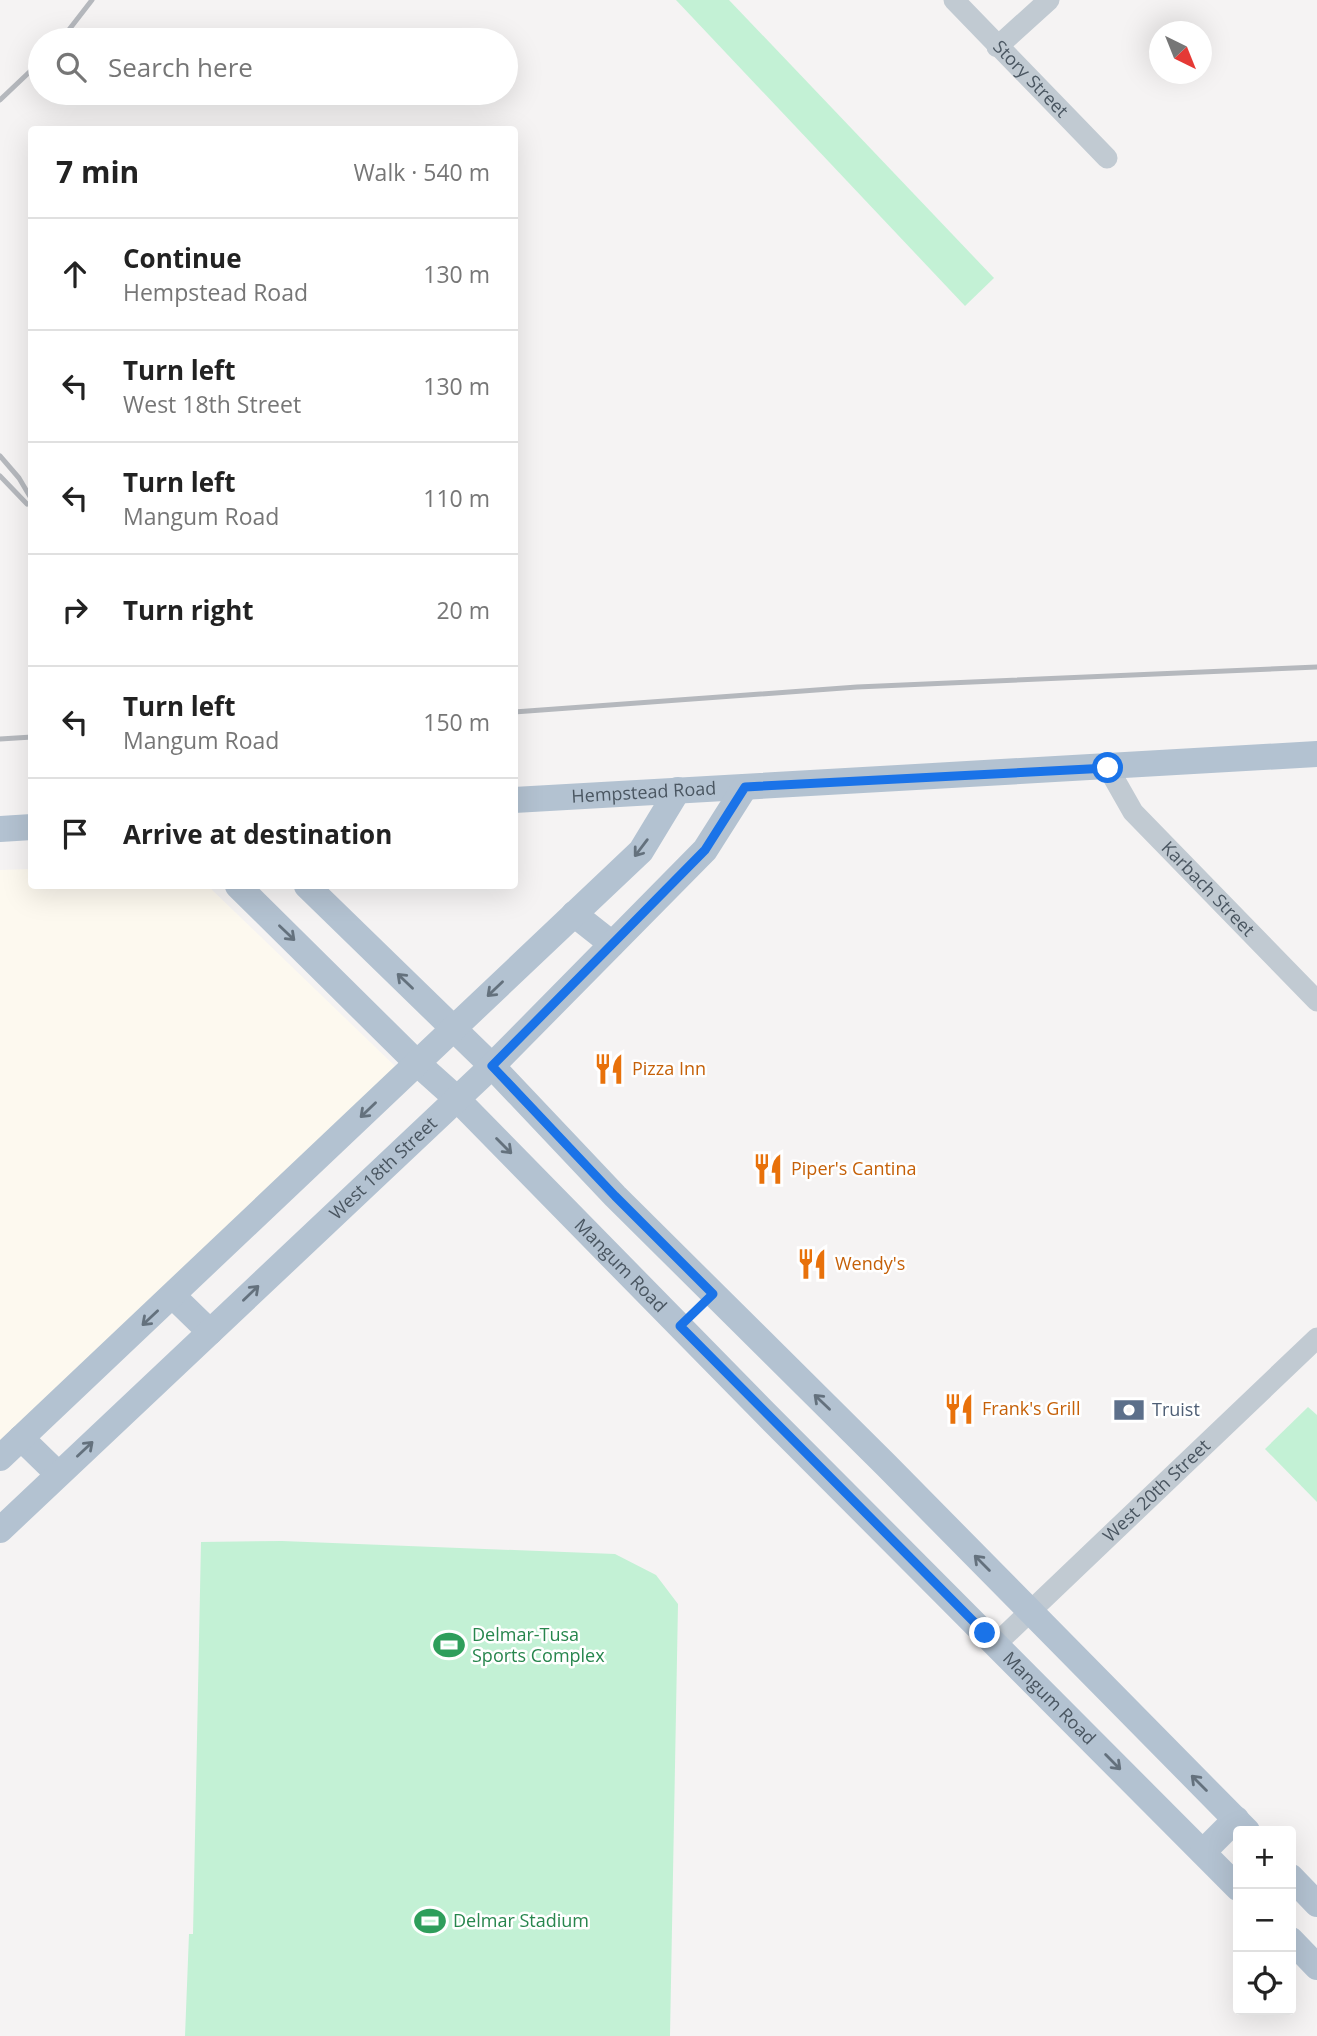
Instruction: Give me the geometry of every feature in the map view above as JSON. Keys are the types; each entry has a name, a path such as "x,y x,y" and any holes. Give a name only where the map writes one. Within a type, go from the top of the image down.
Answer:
{"main road":[{"name":"Hempstead Road","path":"518,800 1317,754"},
{"name":"West 18th Street","path":"0,1530 492,1066 705,850 745,787"},
{"path":"0,1458 640,851 678,790"},
{"path":"0,829 28,827"},
{"name":"Mangum Road","path":"241,889 456,1098 1233,1883"},
{"path":"310,889 492,1066 615,1196 1241,1825 1203,1852"},
{"path":"574,914 612,944"},
{"path":"680,1326 713,1294"},
{"path":"173,1296 211,1332"},
{"path":"21,1438 58,1475"},
{"path":"1296,1882 1317,1904"},
{"path":"1296,1945 1317,1967"}],"street":[{"name":"Story Street","path":"954,0 1107,158"},
{"path":"997,47 1049,0"},
{"name":"Karbach Street","path":"1108,768 1133,812 1317,1001"},
{"name":"West 20th Street","path":"996,1644 1317,1338"}],"shaded area":[{"path":"28,869 28,889 211,889 399,1070 0,1447 0,870"}],"green space":[{"path":"676,0 729,0 994,278 965,306"},
{"path":"1308,1407 1317,1415 1317,1502 1265,1449"},
{"path":"282,1541 615,1554 656,1575 678,1604 670,2036 185,2036 189,1934 193,1934 201,1542"}],"railway":[{"path":"70,28 92,0"},
{"path":"0,100 28,73"},
{"path":"0,456 28,493"},
{"path":"0,476 27,504"},
{"path":"518,712 857,687 1317,667"},
{"path":"0,739 28,737"}],"place":[{"name":"Pizza Inn","path":"609,1069"},
{"name":"Piper's Cantina","path":"768,1169"},
{"name":"Wendy's","path":"812,1264"},
{"name":"Frank's Grill","path":"959,1409"},
{"name":"Truist","path":"1129,1410"},
{"name":"Delmar-Tusa Sports Complex","path":"449,1645"},
{"name":"Delmar Stadium","path":"430,1921"}],"route":[{"path":"985,1633 680,1326 713,1294 615,1196 492,1066 705,850 745,787 1108,768"}]}
